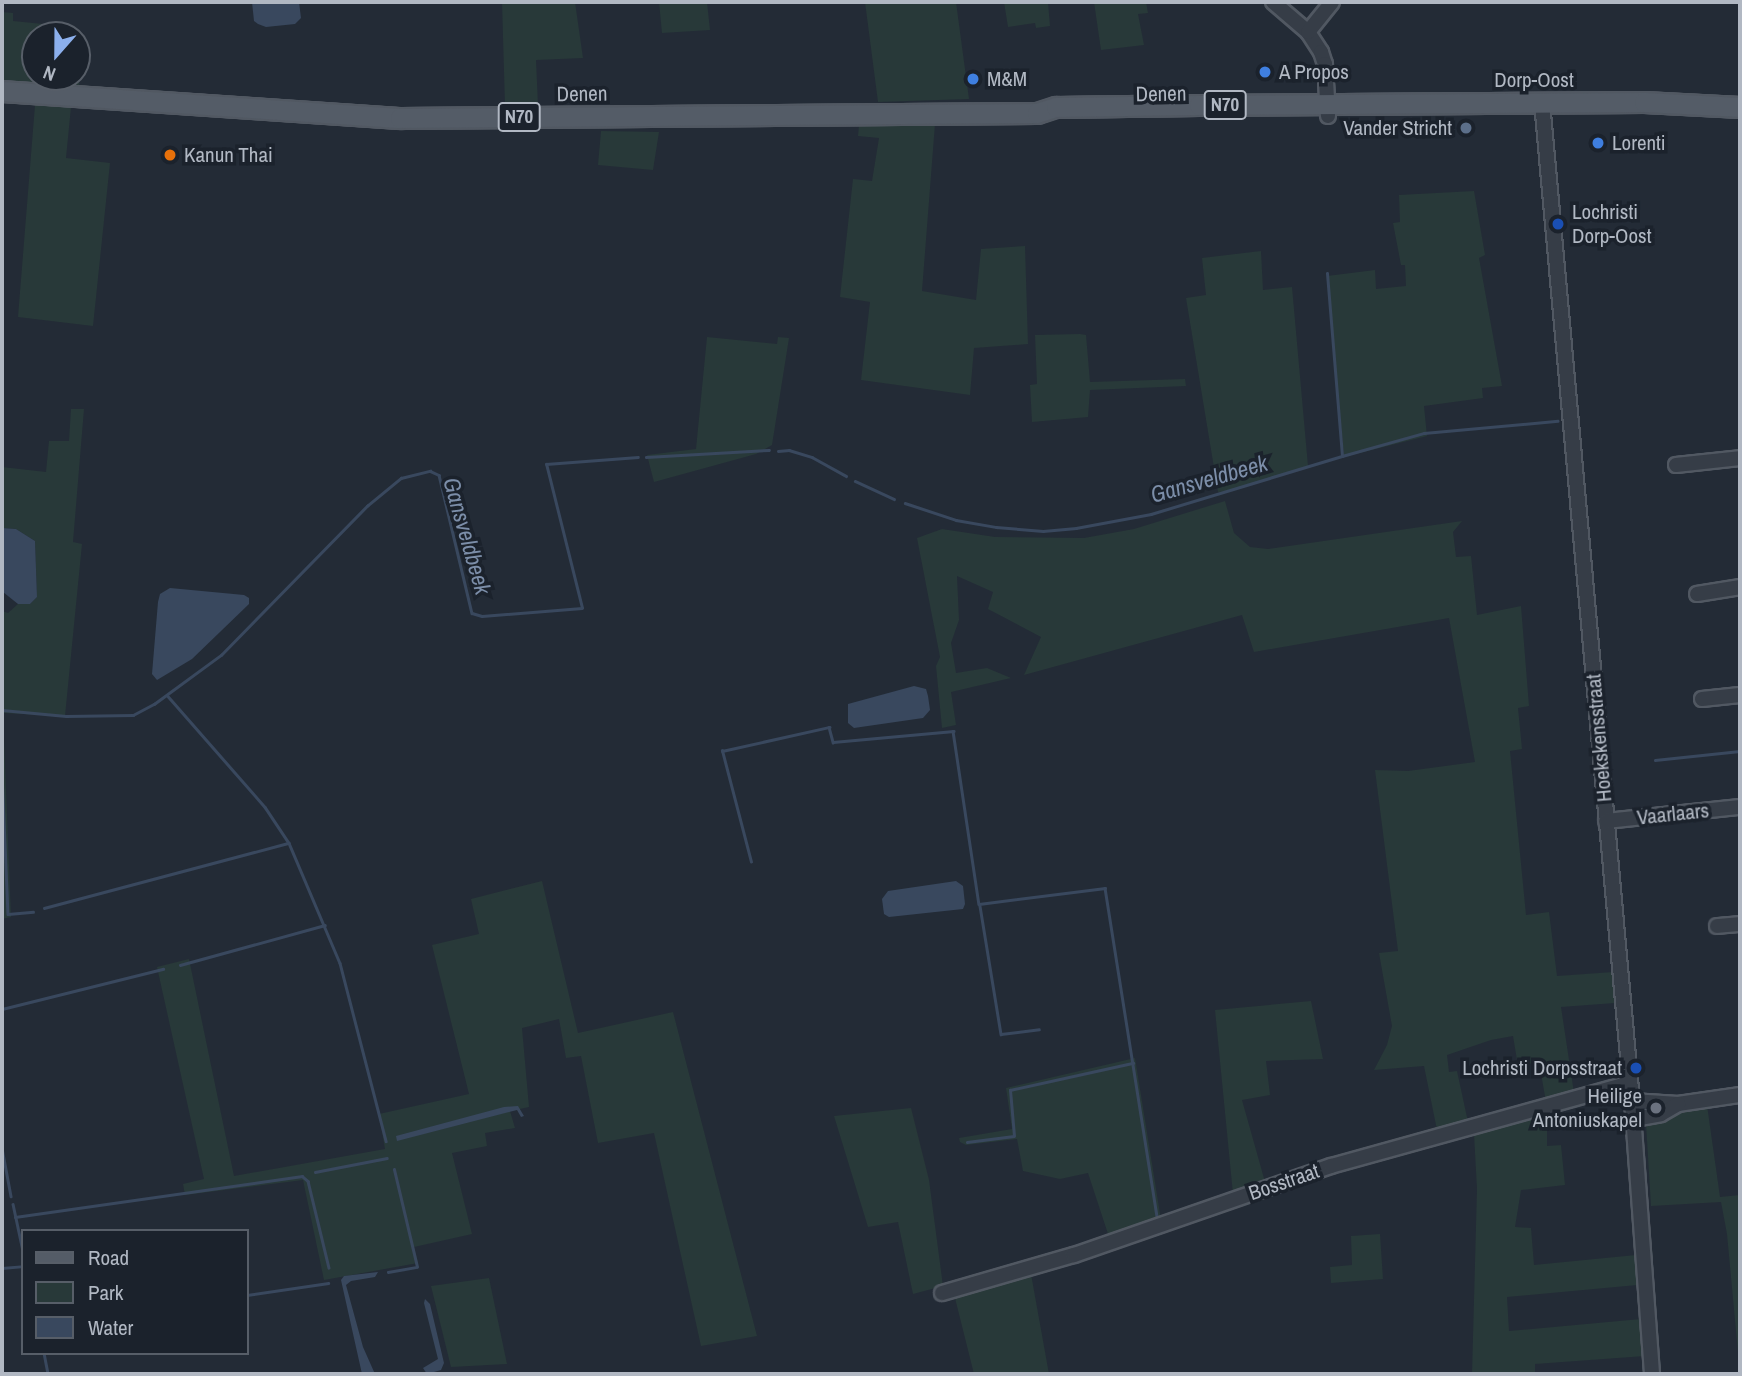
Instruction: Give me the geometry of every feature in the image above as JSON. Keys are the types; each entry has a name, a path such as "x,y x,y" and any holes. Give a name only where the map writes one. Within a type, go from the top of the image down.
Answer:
{"main road":[{"name":"Denen","path":"2,91 400,118 1037,113 1054,118 1327,110"},
{"name":"Dorp-Oost","path":"1542,108 1644,102 1740,107"},
{"name":"Dorp-Oost","path":"1327,110 1542,108 1740,114"}],"street":[{"path":"1273,2 1308,32 1325,64 1327,110"},
{"path":"1308,32 1332,2"},
{"name":"Hoekskensstraat","path":"1542,108 1634,1119 1652,1374"},
{"path":"1676,465 1740,458"},
{"path":"1697,594 1740,587"},
{"path":"1702,699 1740,695"},
{"name":"Vaarlaars","path":"1606,821 1740,807"},
{"path":"1717,926 1740,924"},
{"name":"Bosstraat","path":"942,1293 1074,1255 1331,1166 1630,1083"},
{"path":"1632,1101 1678,1104 1740,1095"},
{"path":"1634,1119 1661,1114 1678,1104"}],"green space":[{"path":"502,2 575,2 583,58 536,60 538,105 505,106"},
{"path":"659,2 707,2 710,30 662,33"},
{"path":"865,2 956,2 969,99 878,102"},
{"path":"1004,2 1048,2 1050,26 1036,28 1035,23 1008,27"},
{"path":"1094,2 1146,2 1148,13 1138,14 1144,45 1101,50"},
{"path":"2,12 13,13 13,21 21,22 21,81 2,80"},
{"path":"35,105 71,107 66,158 110,163 93,326 18,317"},
{"path":"935,124 922,291 976,300 981,249 1025,246 1028,344 974,348 970,395 861,380 870,302 840,297 853,179 872,181 879,138 858,136 859,125"},
{"path":"601,131 659,132 653,170 598,165"},
{"path":"1474,191 1485,255 1479,258 1502,386 1482,388 1483,398 1424,406 1427,436 1344,457 1327,276 1375,270 1376,289 1406,286 1405,265 1401,265 1393,223 1400,222 1399,195"},
{"path":"1261,251 1263,290 1292,287 1308,466 1231,491 1218,492 1186,298 1206,295 1202,258"},
{"path":"1035,335 1086,335 1090,382 1185,379 1186,386 1090,390 1088,417 1032,422 1030,385 1037,384"},
{"path":"707,337 777,344 778,337 789,338 772,445 756,454 654,482 647,455 696,449"},
{"path":"71,409 84,409 73,542 82,544 65,716 3,713 11,917 2,919 2,611 8,613 18,604 30,604 37,597 35,541 16,529 2,528 2,467 46,472 49,441 69,441"},
{"path":"1225,501 1234,533 1250,547 1268,549 1462,521 1453,532 1456,557 1471,556 1477,615 1521,606 1529,706 1518,708 1522,749 1510,751 1526,915 1549,912 1557,976 1613,972 1615,1003 1561,1007 1574,1093 1546,1102 1539,1062 1518,1066 1513,1036 1491,1040 1447,1055 1449,1072 1457,1071 1468,1122 1437,1130 1424,1066 1374,1070 1387,1045 1392,1026 1379,953 1398,951 1375,770 1408,771 1475,762 1449,618 1254,652 1242,615 1024,675 1041,637 988,609 993,592 957,576 959,620 951,643 956,673 987,668 1011,678 951,692 956,725 942,728 936,666 940,657 917,538 942,529 995,537 1084,538 1134,529"},
{"path":"542,881 578,1033 673,1012 757,1336 701,1346 654,1133 598,1143 581,1056 566,1058 559,1019 522,1028 529,1107 510,1111 515,1128 485,1133 487,1146 452,1153 472,1234 414,1247 418,1263 324,1280 303,1180 185,1195 183,1184 204,1179 157,967 189,959 234,1176 385,1149 379,1114 469,1094 432,945 479,934 471,899"},
{"path":"1311,1001 1323,1059 1266,1061 1270,1095 1242,1100 1265,1182 1233,1194 1215,1010"},
{"path":"1135,1058 1161,1220 1109,1237 1088,1173 1060,1179 1023,1171 1017,1139 966,1145 960,1142 959,1138 1012,1129 1006,1088"},
{"path":"1707,1105 1720,1197 1740,1195 1740,1374 1727,1234 1721,1202 1651,1206 1646,1124"},
{"path":"911,1108 929,1180 943,1286 913,1294 898,1222 868,1227 834,1116"},
{"path":"1547,1114 1547,1146 1561,1145 1565,1185 1521,1190 1515,1227 1531,1228 1534,1265 1636,1255 1637,1285 1507,1297 1509,1331 1641,1319 1645,1356 1535,1364 1535,1374 1472,1374 1477,1189 1474,1134"},
{"path":"1380,1234 1383,1279 1331,1283 1330,1267 1352,1265 1351,1236"},
{"path":"1031,1274 1049,1374 974,1374 955,1298"},
{"path":"489,1278 507,1364 451,1367 431,1286"}],"water":[{"path":"252,2 299,2 301,18 295,24 266,27 254,21"},
{"path":"2,528 16,529 35,541 37,597 30,604 18,604 3,592"},
{"path":"170,588 244,595 249,598 249,604 192,659 157,680 152,674 158,602 160,594"},
{"path":"914,686 926,689 928,696 930,710 923,718 854,728 848,723 848,704"},
{"path":"956,881 963,886 963,909 889,917 884,914 882,899 888,891"},
{"path":"518,1106 524,1116 521,1117 517,1110 397,1141 396,1136 504,1107"},
{"path":"378,1272 375,1277 351,1281 346,1285 363,1347 375,1374 362,1374 341,1280 344,1276"},
{"path":"425,1299 430,1304 444,1363 441,1370 427,1374 423,1368 438,1359"}],"waterway":[{"name":"Gansveldbeek","path":"905,503 956,520 996,527 1043,531 1076,528 1151,514 1342,456 1327,274"},
{"path":"1342,456 1424,433 1557,421"},
{"name":"Gansveldbeek","path":"646,457 769,450"},
{"name":"Gansveldbeek","path":"778,451 789,450 812,457 846,476"},
{"name":"Gansveldbeek","path":"2,710 66,716 133,715 154,704 221,655 367,506 401,478 430,471 439,475 472,613 482,616 582,608 546,464 638,457"},
{"name":"Gansveldbeek","path":"855,481 894,499"},
{"path":"167,695 265,807 289,843 340,963 386,1141"},
{"path":"751,862 722,751 829,727 833,742 953,731 979,904 1105,888 1157,1217"},
{"path":"1655,760 1740,751"},
{"path":"2,772 8,914 33,912"},
{"path":"44,908 288,843"},
{"path":"980,906 1001,1034 1039,1029"},
{"path":"180,965 325,925"},
{"path":"2,1009 163,969"},
{"path":"967,1142 1014,1136 1010,1090 1133,1063"},
{"path":"2,1148 11,1196"},
{"path":"315,1172 387,1158"},
{"path":"388,1272 417,1267 394,1170"},
{"path":"15,1217 302,1176 308,1181 329,1268"},
{"path":"13,1204 21,1242"},
{"path":"2,1268 21,1266"},
{"path":"248,1295 328,1283"},
{"path":"44,1355 48,1374"}],"place":[{"name":"A Propos","path":"1265,72"},
{"name":"M&M","path":"973,79"},
{"name":"Vander Stricht","path":"1466,128"},
{"name":"Lorenti","path":"1598,143"},
{"name":"Kanun Thai","path":"170,155"},
{"name":"Lochristi Dorp-Oost","path":"1558,224"},
{"name":"Lochristi Dorpsstraat","path":"1636,1068"},
{"name":"Heilige Antoniuskapel","path":"1656,1108"}]}
